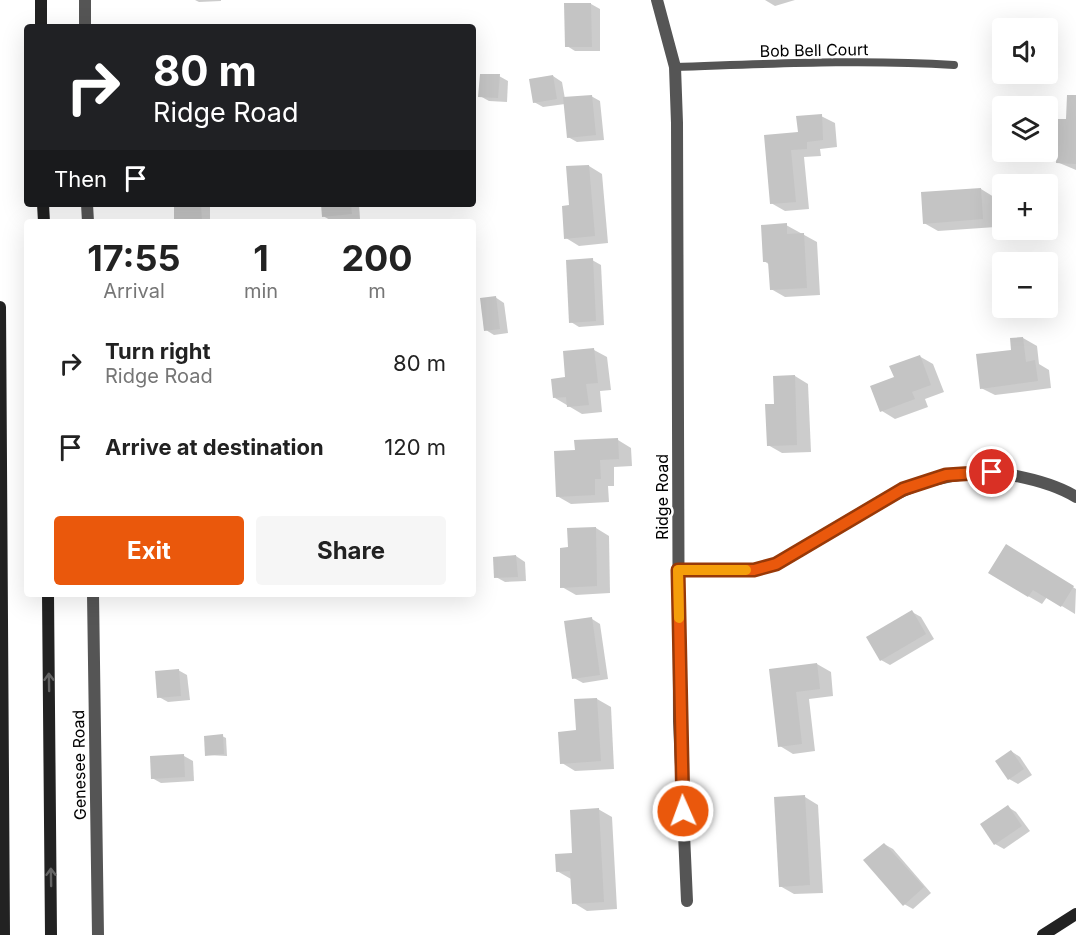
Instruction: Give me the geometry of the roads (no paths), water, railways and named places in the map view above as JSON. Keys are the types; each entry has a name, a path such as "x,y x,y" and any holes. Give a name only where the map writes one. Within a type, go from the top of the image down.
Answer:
{"main road":[{"path":"41,0 42,24"},
{"path":"0,307 4,935"},
{"name":"Genesee Road","path":"48,597 51,935"},
{"path":"1043,935 1076,914"}],"street":[{"path":"85,0 85,24"},
{"name":"Ridge Road","path":"657,0 675,67 680,721 687,902"},
{"path":"678,570 754,570 776,564 903,489 946,475 992,472 1034,479 1076,497"},
{"name":"Genesee Road","path":"93,597 98,935"}],"lane":[{"name":"Bob Bell Court","path":"675,67 827,62 954,65"}]}
